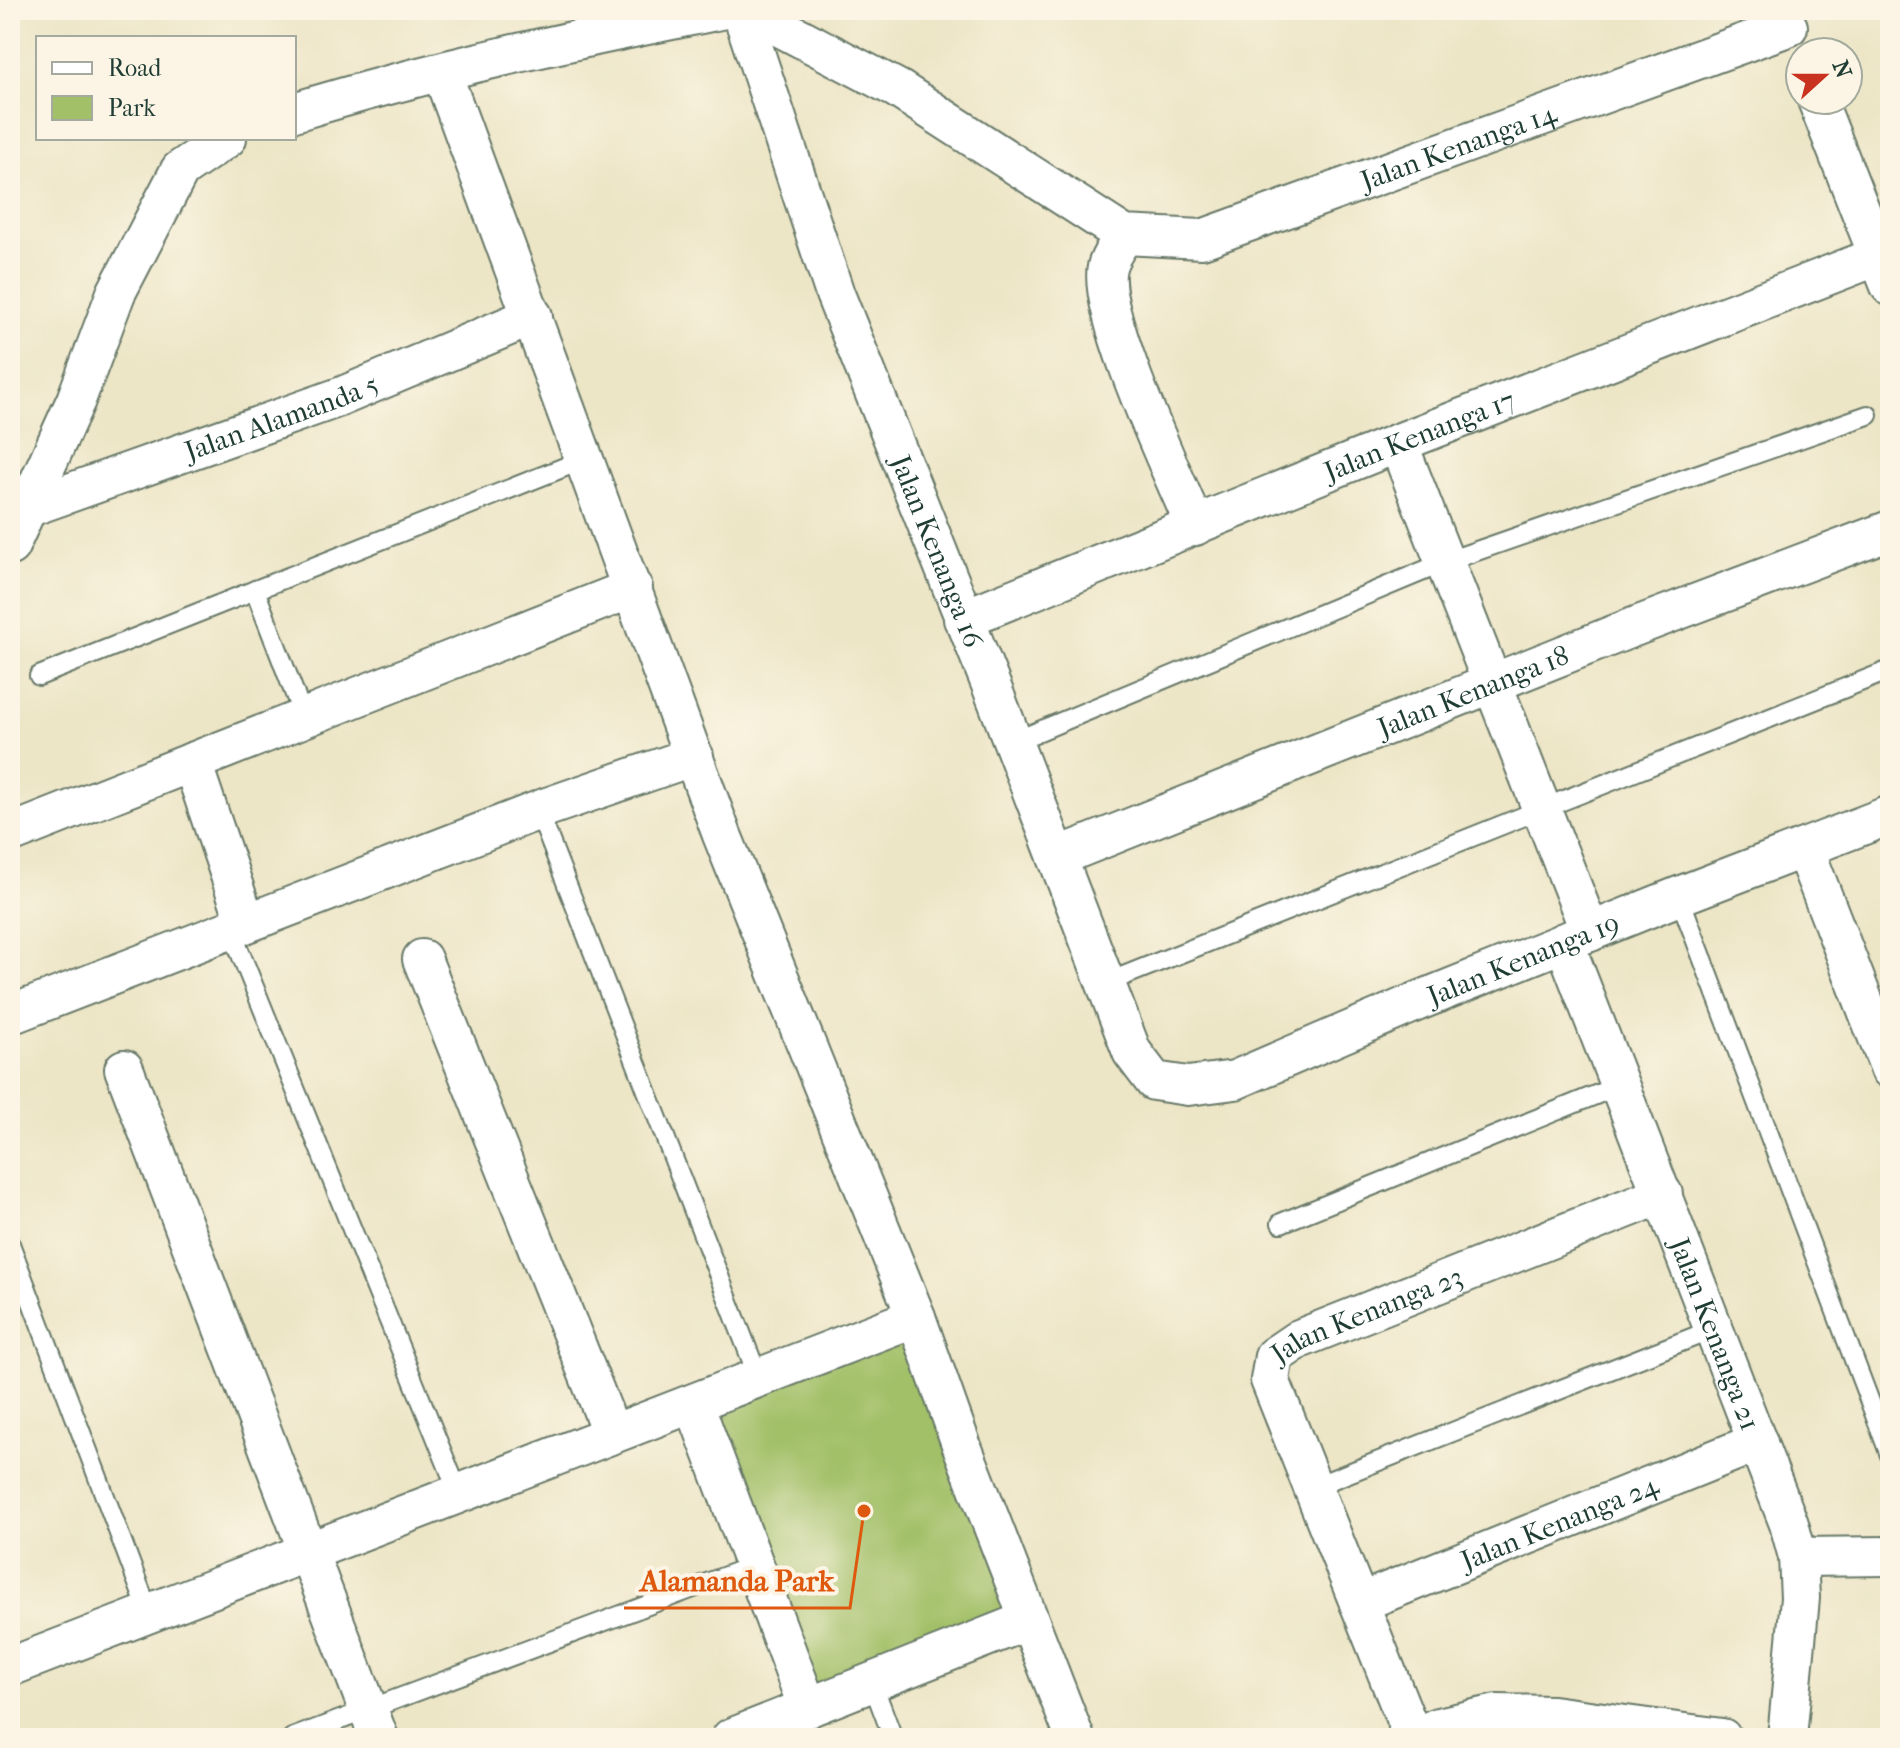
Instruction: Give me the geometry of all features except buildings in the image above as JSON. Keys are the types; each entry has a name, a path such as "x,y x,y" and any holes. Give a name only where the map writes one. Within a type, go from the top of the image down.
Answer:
{"street":[{"path":"296,111 569,41 721,10"},
{"path":"744,10 898,89 1124,235 1107,267 1109,304 1137,387 1195,526"},
{"name":"Jalan Kenanga 16","path":"744,10 835,294 1132,1052 1154,1081"},
{"name":"Jalan Kenanga 14","path":"1124,235 1202,239 1790,31"},
{"path":"442,73 722,835 916,1317 1075,1738"},
{"path":"1823,116 1884,271"},
{"path":"10,546 76,400 116,293 180,170 224,140"},
{"name":"Jalan Kenanga 17","path":"963,619 1398,443 1884,271"},
{"name":"Jalan Alamanda 5","path":"27,508 340,397 533,316"},
{"name":"Jalan Kenanga 21","path":"1398,443 1541,809 1620,1085 1758,1442 1798,1557 1800,1598 1787,1738"},
{"name":"Jalan Kenanga 18","path":"1057,857 1493,683 1890,530"},
{"path":"10,834 633,588"},
{"path":"10,1015 538,810 694,756"},
{"path":"192,762 238,927"},
{"name":"Jalan Kenanga 19","path":"1154,1081 1188,1086 1235,1080 1416,1002 1890,815"},
{"path":"1804,848 1890,1069"},
{"path":"422,959 612,1434"},
{"path":"124,1069 372,1724"},
{"name":"Jalan Kenanga 23","path":"1413,1738 1270,1380 1274,1356 1299,1339 1663,1194"},
{"path":"10,1667 916,1317"},
{"path":"694,1404 808,1708"},
{"name":"Jalan Kenanga 24","path":"1359,1603 1758,1442"},
{"path":"1798,1557 1890,1556"},
{"path":"731,1738 1029,1620"},
{"path":"1413,1738 1438,1727 1497,1714 1552,1715 1722,1738"}],"lane":[{"path":"1013,742 1445,562 1868,415"},
{"path":"39,676 585,459"},
{"path":"255,590 304,718"},
{"path":"1106,983 1890,670"},
{"path":"538,810 759,1379"},
{"path":"1679,896 1890,1455"},
{"path":"238,927 459,1494"},
{"path":"1281,1223 1620,1085"},
{"path":"10,1244 149,1613"},
{"path":"1313,1487 1714,1329"},
{"path":"292,1738 372,1724 755,1565"},
{"path":"872,1682 893,1738"}],"green space":[{"path":"915,1318 1029,1620 814,1705 698,1402"}],"place":[{"name":"Alamanda Park","path":"864,1511"}]}
